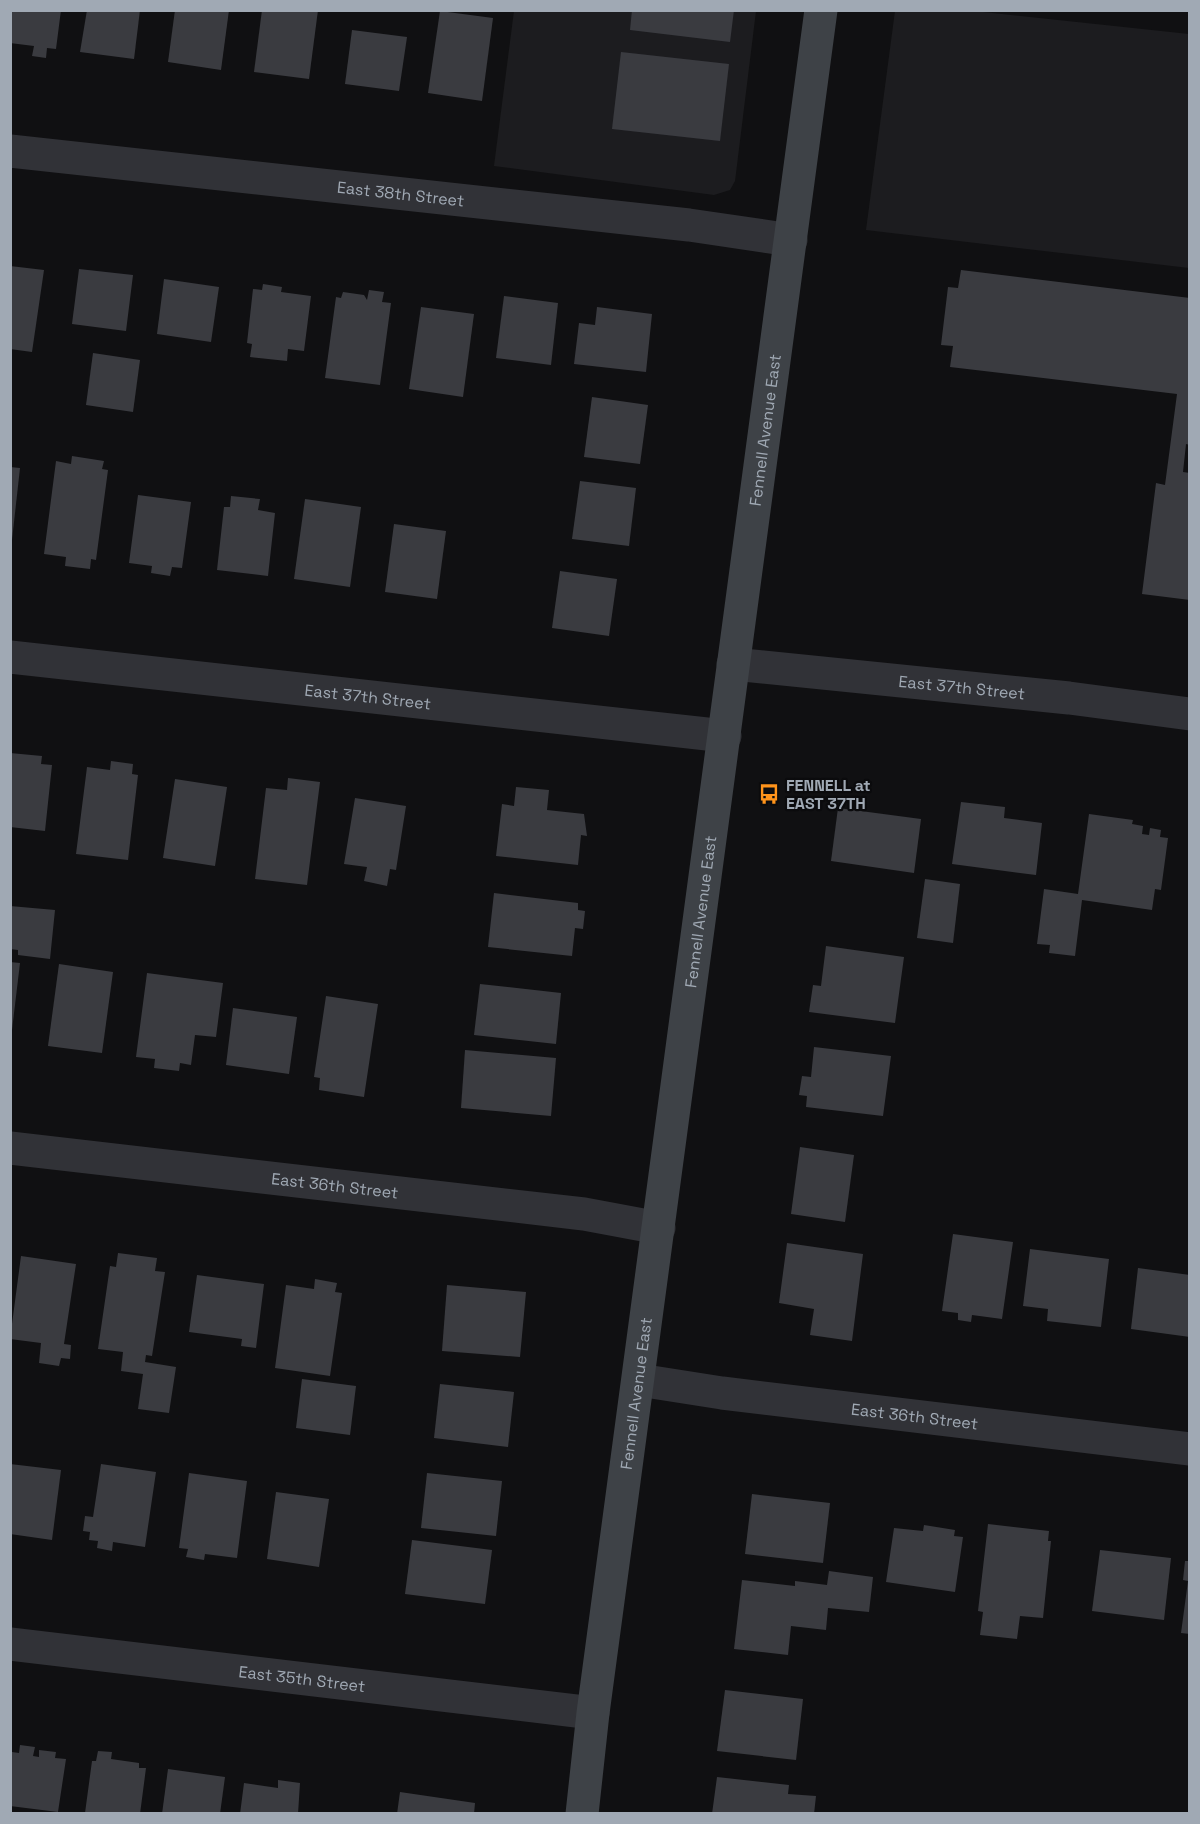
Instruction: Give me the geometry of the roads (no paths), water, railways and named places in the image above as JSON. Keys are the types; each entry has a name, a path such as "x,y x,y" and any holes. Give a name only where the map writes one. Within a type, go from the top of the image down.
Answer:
{"main road":[{"name":"Fennell Avenue East","path":"582,1814 593,1713 821,10"}],"street":[{"name":"East 38th Street","path":"10,151 689,225 791,240"},
{"name":"East 37th Street","path":"10,657 725,736"},
{"name":"East 37th Street","path":"733,664 1057,697 1190,714"},
{"name":"East 36th Street","path":"10,1148 584,1214 659,1228"},
{"name":"East 36th Street","path":"639,1380 734,1395 1190,1449"},
{"name":"East 35th Street","path":"10,1644 593,1713"}],"place":[{"name":"FENNELL at EAST 37TH","path":"769,794"}]}
